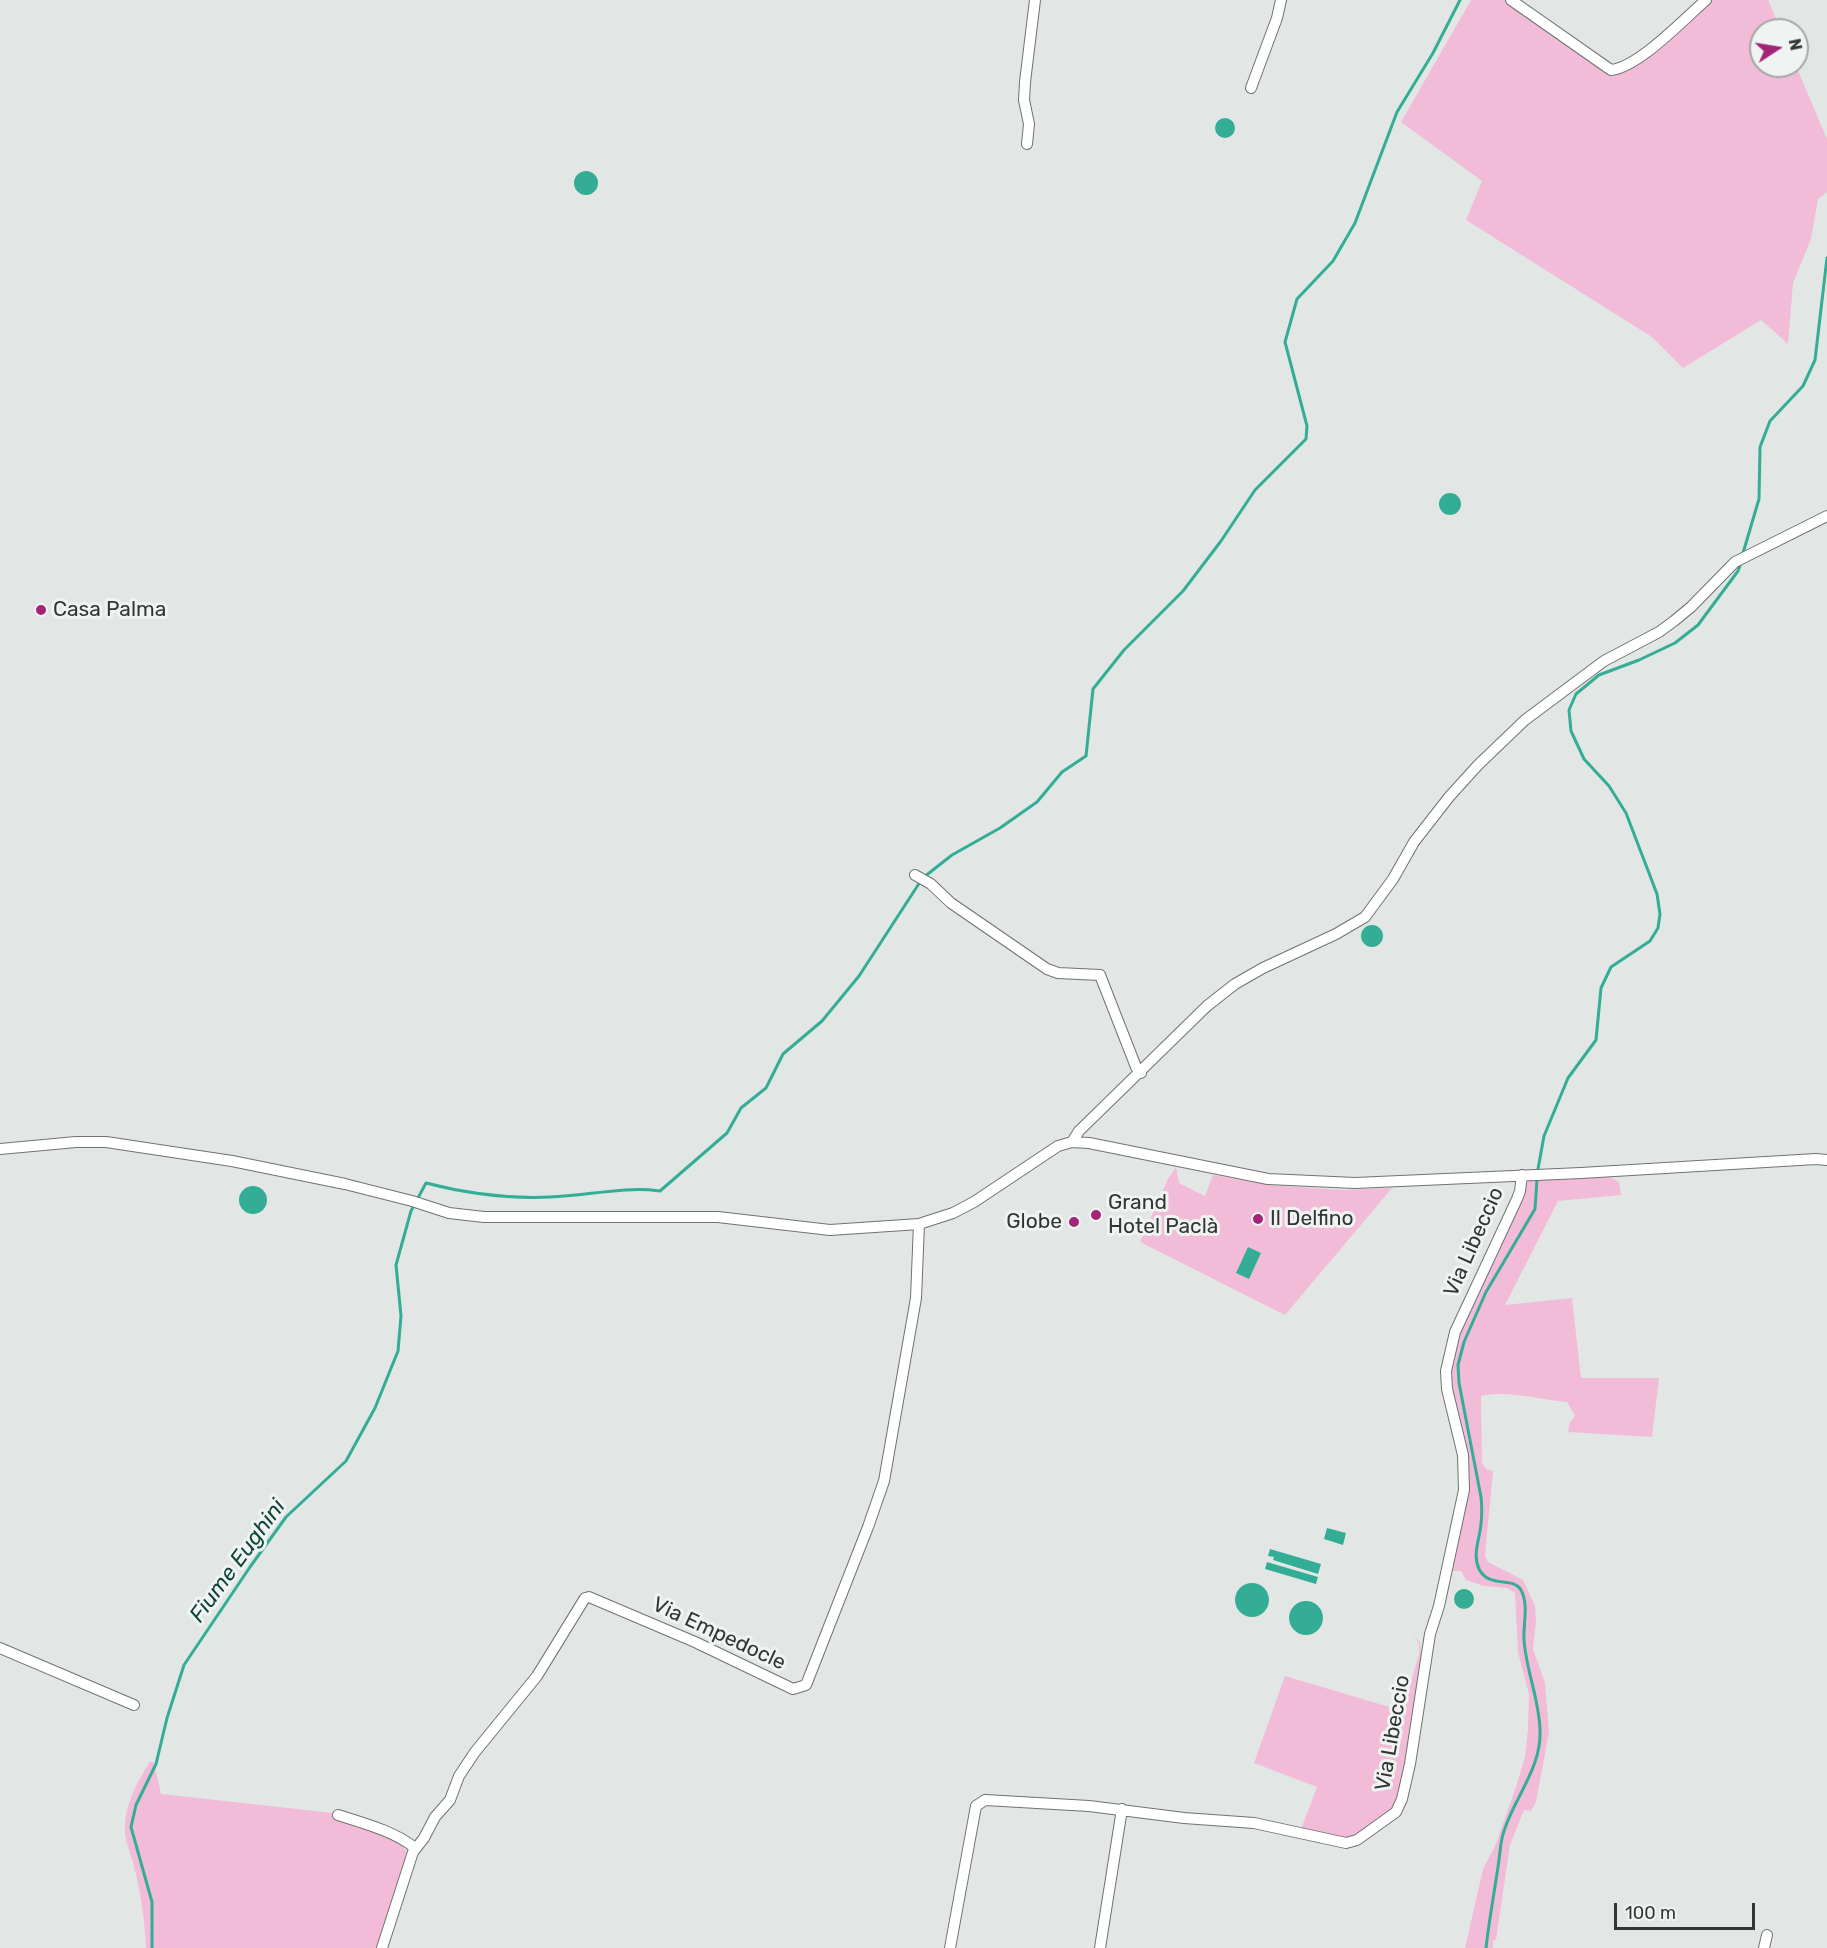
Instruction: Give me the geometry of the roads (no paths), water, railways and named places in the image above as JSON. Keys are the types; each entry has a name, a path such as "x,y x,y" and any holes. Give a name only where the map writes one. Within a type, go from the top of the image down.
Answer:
{"street":[{"path":"1027,144 1029,124 1024,100 1025,82 1035,0"},
{"path":"1251,88 1281,0"},
{"path":"1511,0 1611,70 1619,69 1639,58 1706,0"},
{"path":"1072,1142 1079,1131 1141,1073 1206,1006 1235,984 1263,968 1336,934 1365,917 1393,879 1414,842 1449,797 1478,765 1525,720 1604,661 1659,632 1674,621 1735,562 1827,516"},
{"path":"915,876 931,884 951,903 1047,969 1058,973 1100,975 1136,1067 1141,1073"},
{"path":"0,1149 106,1142 232,1161 368,1189 449,1213 484,1218 718,1217 830,1230 919,1224 953,1213 974,1202 1058,1146 1072,1142 1089,1143 1259,1177 1355,1184 1827,1160"},
{"name":"Via Libeccio","path":"950,1948 976,1806 985,1800 1122,1809 1184,1818 1254,1823 1346,1843 1357,1840 1396,1812 1402,1799 1410,1764 1430,1634 1439,1606 1464,1490 1463,1455 1447,1389 1448,1355 1455,1332 1517,1199 1522,1175"},
{"name":"Via Empedocle","path":"382,1948 408,1863 415,1848 424,1839 435,1817 450,1800 459,1776 475,1752 537,1677 585,1598 589,1597 695,1642 793,1689 806,1685 884,1481 916,1298 919,1224"},
{"path":"0,1648 134,1705"},
{"path":"1100,1948 1122,1809"},
{"path":"338,1815 368,1825 415,1848"},
{"path":"1764,1948 1767,1935"}],"waterway":[{"path":"924,877 952,855 1000,828 1037,802 1062,772 1086,756 1093,689 1124,650 1183,591 1221,541 1255,490 1306,439 1307,426 1285,342 1297,299 1333,261 1355,223 1397,112 1433,53 1460,0"},
{"path":"1743,553 1759,499 1760,447 1770,421 1803,386 1815,360 1827,258"},
{"path":"1538,1169 1544,1136 1568,1078 1596,1040 1601,988 1611,967 1650,941 1658,928 1660,914 1657,894 1626,813 1609,786 1584,759 1571,731 1569,710 1576,694 1599,675 1675,643 1698,625 1738,571 1741,563"},
{"name":"Fiume Eughini","path":"152,1948 152,1902 131,1827 136,1805 156,1764 167,1718 184,1665 286,1517 346,1461 375,1408 398,1351 401,1316 396,1265 411,1211 426,1183 472,1193 518,1197 564,1196 619,1190 660,1191 727,1133 741,1108 766,1088 783,1054 822,1021 859,976 920,882"},
{"path":"1486,1948 1503,1835 1537,1756 1540,1729 1525,1651 1525,1608 1521,1590 1512,1584 1489,1579 1483,1575 1477,1563 1476,1552 1482,1514 1481,1500 1459,1383 1458,1365 1464,1342 1486,1292 1535,1209 1537,1180"}],"place":[{"name":"Casa Palma","path":"41,610"},
{"name":"Grand Hotel Paclà","path":"1096,1215"},
{"name":"Il Delfino","path":"1258,1219"},
{"name":"Globe","path":"1074,1222"}]}
